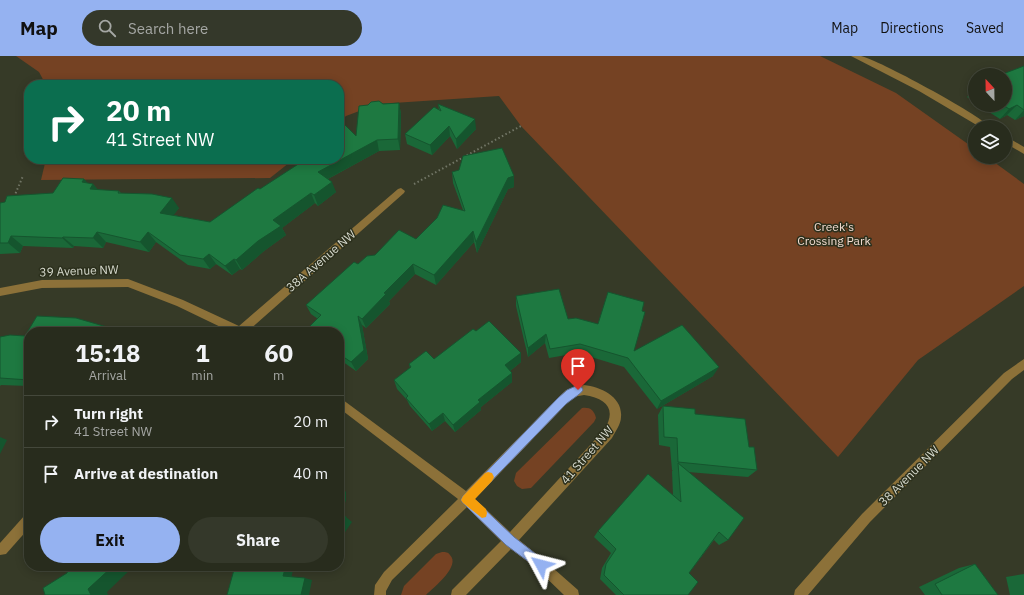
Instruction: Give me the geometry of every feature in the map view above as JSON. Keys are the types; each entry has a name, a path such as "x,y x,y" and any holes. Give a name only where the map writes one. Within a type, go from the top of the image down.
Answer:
{"street":[{"path":"855,56 894,73 948,102 975,120"},
{"path":"1012,143 1024,151"},
{"name":"38A Avenue NW","path":"247,327 401,191"},
{"name":"39 Avenue NW","path":"0,292 42,284 128,283 180,303 230,327"},
{"name":"38 Avenue NW","path":"800,595 866,518 1008,376 1024,364"},
{"name":"41 Street NW","path":"380,595 380,590 388,576 467,500 570,393 578,390 599,392 609,400 615,408 616,417 614,425 608,434 510,541 457,595"},
{"path":"344,406 467,500 510,541 541,565 572,595"},
{"path":"2,550 24,525"}],"path":[{"path":"401,191 521,126"},
{"path":"11,202 23,176"}],"green space":[{"name":"Creek's Crossing Park","path":"16,56 820,56 896,93 968,144 968,164 997,164 1024,184 1024,286 918,360 838,457 521,126 499,96 378,104 344,118 344,80 43,80 39,72"},
{"path":"45,164 288,164 270,178 41,180"},
{"path":"582,408 587,408 593,411 596,418 594,422 531,488 522,489 517,486 514,481 516,473"},
{"path":"446,552 450,555 452,565 440,582 426,595 401,595 404,586 436,554"}],"building":[{"path":"1024,66 1024,110 1017,105 1012,108 1012,70"},
{"path":"379,101 383,104 399,103 398,139 377,140 344,158 344,124 356,136 359,106 368,105 371,102"},
{"path":"438,104 475,119 456,139 449,126 430,145 405,134 434,107 441,111"},
{"path":"502,148 514,176 508,178 476,242 473,231 434,275 413,264 384,293 386,294 362,319 358,316 364,350 351,362 344,357 344,327 309,327 321,315 306,305 354,262 358,264 367,256 375,255 399,230 416,239 437,218 443,205 465,211 452,172 459,170 463,156"},
{"path":"298,164 333,164 318,172 332,182 314,195 311,193 273,220 281,226 258,241 236,260 234,259 225,266 209,254 203,259 180,255 148,232 140,242 97,232 93,238 11,236 8,243 0,243 0,203 5,202 7,196 53,193 63,178 84,179 82,182 93,184 90,189 119,191 118,193 152,194 172,198 160,213 210,222 258,188 260,189"},
{"path":"559,289 568,319 576,318 598,324 608,292 644,302 642,311 645,312 634,351 682,325 719,367 661,401 628,358 580,344 550,349 546,334 528,348 516,296"},
{"path":"37,316 76,318 107,327 30,327"},
{"path":"489,321 521,353 505,365 512,373 478,400 480,402 453,425 443,413 429,424 406,398 408,396 394,380 411,367 409,364 426,351 434,359 473,329 476,331"},
{"path":"10,335 24,336 24,380 0,378 0,337"},
{"path":"663,406 695,409 695,414 745,419 749,447 754,447 757,470 678,462 677,438 664,437"},
{"path":"678,463 744,518 728,540 719,532 689,573 698,582 688,595 624,595 604,575 606,564 616,549 598,531 648,474 681,502"},
{"path":"975,564 998,595 942,595 935,584"},
{"path":"68,571 108,571 88,589 91,595 45,595 43,588 67,573"},
{"path":"234,571 284,571 283,576 305,578 301,595 227,595"}],"slow traffic":[{"path":"482,513 467,500 488,477"}],"route":[{"path":"541,565 510,541 485,515 467,500 570,393 578,390"}]}
